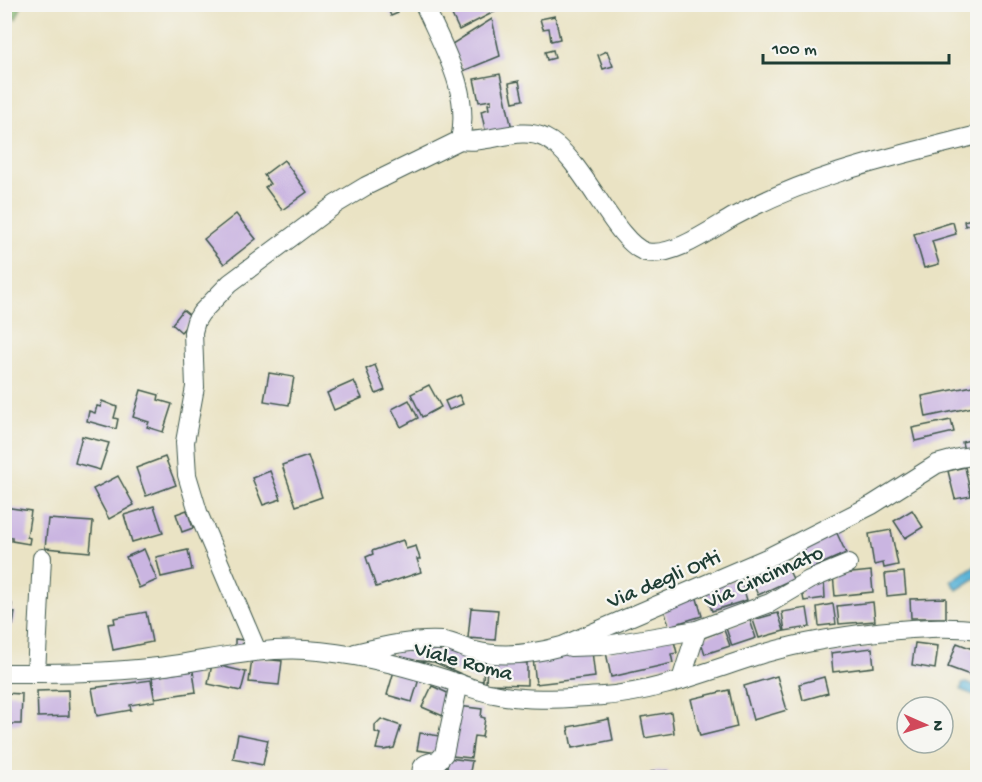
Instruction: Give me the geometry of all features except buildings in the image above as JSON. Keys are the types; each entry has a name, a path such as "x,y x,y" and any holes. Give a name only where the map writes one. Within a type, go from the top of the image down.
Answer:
{"street":[{"path":"424,4 461,93 463,117 460,140"},
{"path":"257,651 199,515 187,475 184,448 195,387 193,332 201,313 230,283 336,204 366,186 460,140 478,141 525,134 540,135 568,157 630,240 643,251 655,253 684,244 764,201 825,176 978,135"},
{"name":"Via degli Orti","path":"346,655 421,641 449,642 472,651 501,655 534,653 556,648 767,558 866,509 937,464 978,455"},
{"path":"36,673 42,558"},
{"name":"Via Cincinnato","path":"556,648 601,646 697,630 770,603 809,580 848,564"},
{"name":"Viale Roma","path":"4,673 86,673 154,668 257,651 308,650 388,663 493,694 531,699 625,693 681,680 774,651 838,636 934,628 978,630"},
{"name":"Via Cincinnato","path":"681,680 697,630"},
{"path":"422,777 423,765 429,761 438,761 444,754 459,683"}],"green space":[{"path":"5,4 22,5 16,19 5,7"}],"water":[{"path":"974,566 977,577 957,590 951,581"},
{"path":"967,683 977,688 976,696 961,690 962,684"}]}
